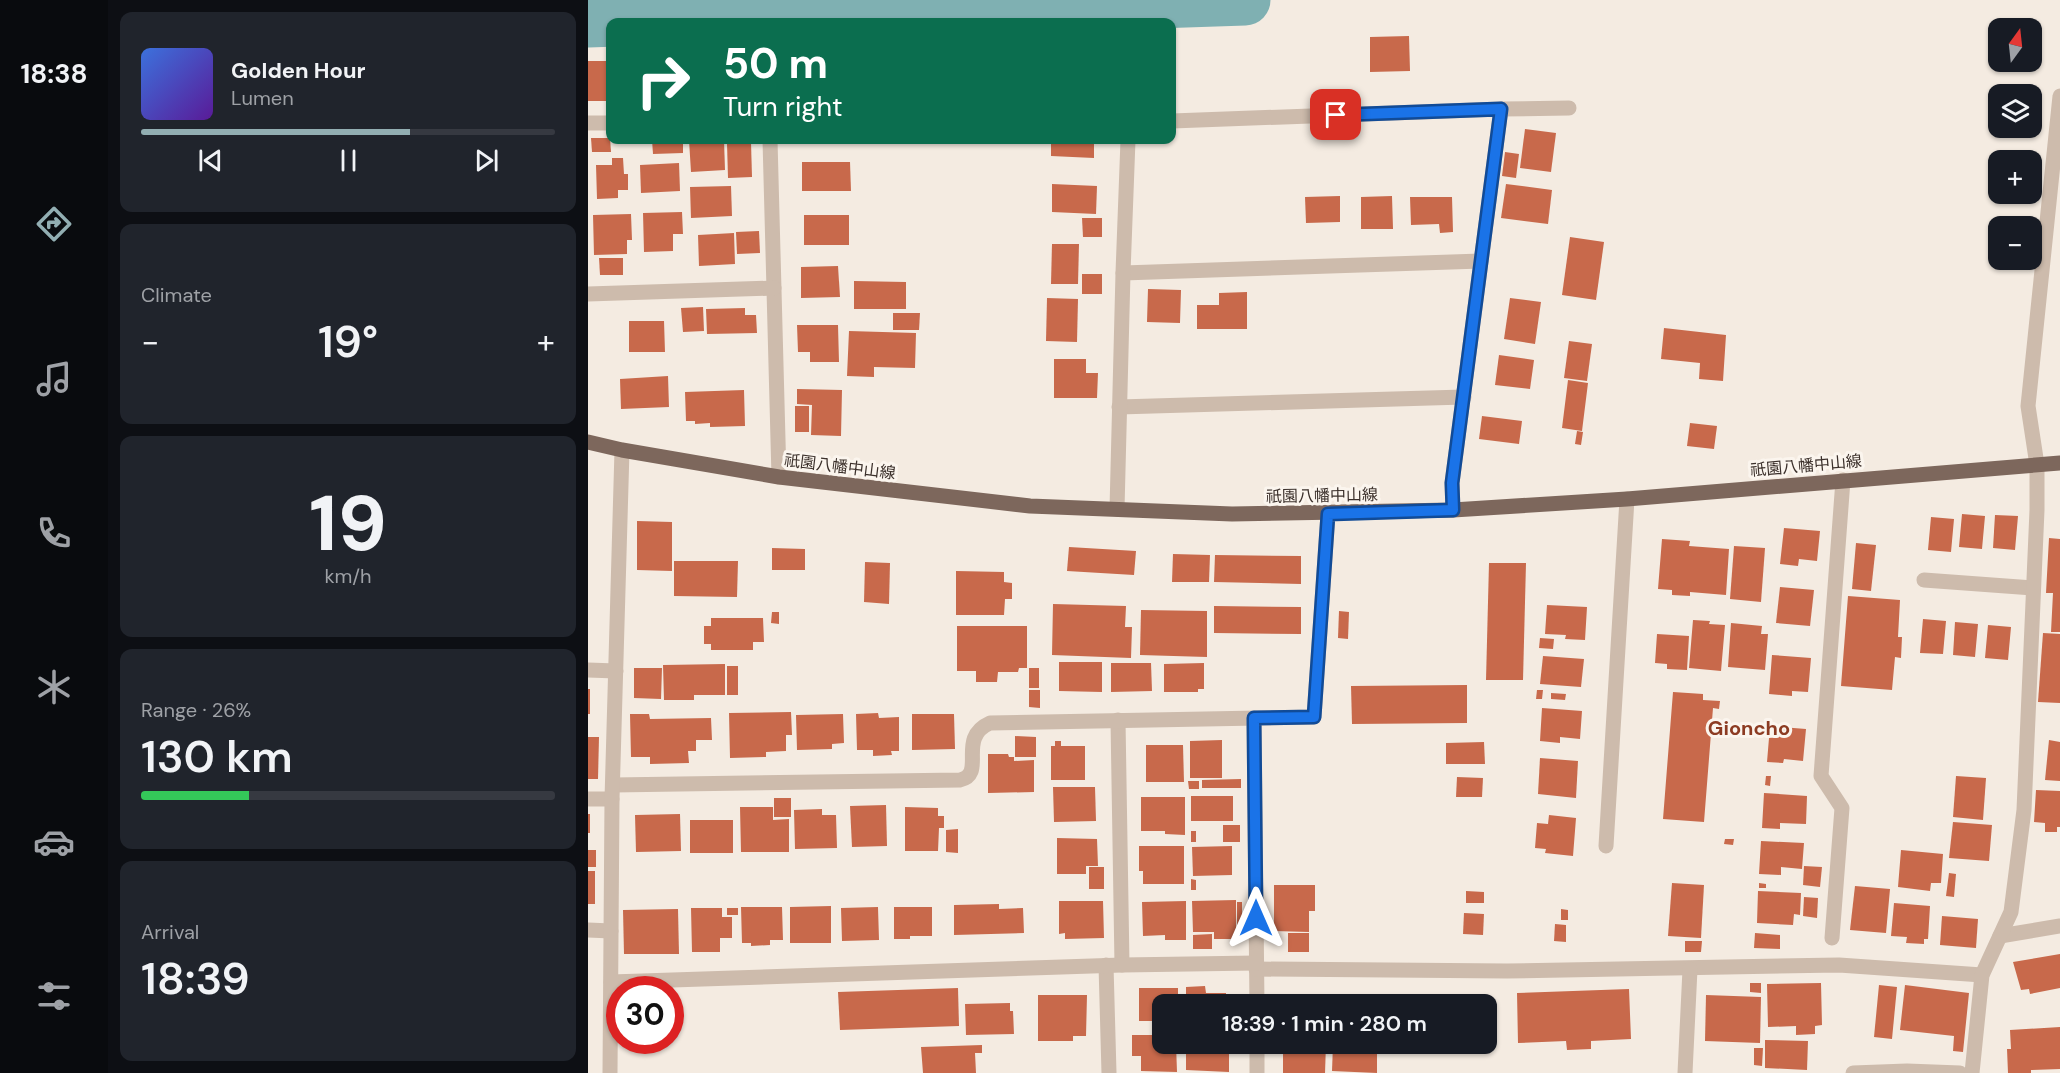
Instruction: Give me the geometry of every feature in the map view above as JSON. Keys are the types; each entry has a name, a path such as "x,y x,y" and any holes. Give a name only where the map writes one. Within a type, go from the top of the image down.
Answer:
{"main road":[{"name":"祇園八幡中山線","path":"588,442 779,477 1030,506 1232,514 1453,510 1627,499 2060,463"}],"street":[{"path":"1972,1073 1983,975 2011,912 2024,810 2037,510 2037,465 2028,405 2060,96"},
{"path":"1176,121 1569,108"},
{"path":"1453,510 1452,483 1501,109"},
{"path":"588,123 606,123"},
{"path":"770,144 779,477"},
{"path":"1117,509 1128,144"},
{"path":"1123,273 1481,261"},
{"path":"588,294 774,288"},
{"path":"1119,407 1464,397"},
{"path":"611,976 613,792 622,450"},
{"path":"1832,938 1842,808 1821,776 1843,480"},
{"path":"1606,846 1627,499"},
{"path":"588,799 613,792 960,780 965,779 971,772 974,737 982,727 990,723 1314,717 1328,514"},
{"path":"1924,580 2033,588"},
{"path":"588,670 616,671"},
{"path":"1254,718 1257,994"},
{"path":"1118,720 1122,965"},
{"path":"2000,936 2060,926"},
{"path":"588,930 611,931"},
{"path":"684,979 1106,965 1507,971 1839,965 1983,975"},
{"path":"1106,965 1108,1073"},
{"path":"1685,1073 1690,969"},
{"path":"610,1054 610,1073"},
{"path":"1257,1054 1257,1073"},
{"path":"1853,1073 1960,1073"}],"building":[{"path":"1409,36 1410,71 1370,72 1370,37"},
{"path":"588,61 606,61 606,101 588,101"},
{"path":"1525,129 1556,133 1551,172 1520,168"},
{"path":"591,138 606,138 606,144 610,144 611,152 592,152"},
{"path":"652,144 683,144 683,153 653,154"},
{"path":"689,144 724,144 725,170 691,172"},
{"path":"727,144 751,144 752,177 728,178"},
{"path":"1051,144 1094,144 1094,158 1051,156"},
{"path":"1505,152 1519,154 1516,178 1502,176"},
{"path":"612,158 623,158 624,174 628,174 628,190 618,190 618,198 597,199 596,165 612,165"},
{"path":"802,162 850,162 851,191 802,191"},
{"path":"679,163 680,191 641,193 640,165"},
{"path":"1052,184 1097,186 1096,214 1052,212"},
{"path":"1506,184 1552,190 1548,224 1501,218"},
{"path":"731,186 732,216 691,218 690,187"},
{"path":"1340,196 1340,222 1306,223 1305,197"},
{"path":"1392,196 1393,229 1361,229 1361,197"},
{"path":"1410,197 1452,197 1453,232 1440,233 1439,224 1411,225"},
{"path":"682,212 683,234 673,234 673,251 644,252 643,213"},
{"path":"631,214 632,240 627,240 627,254 594,255 593,215"},
{"path":"804,215 849,215 849,245 804,245"},
{"path":"1082,218 1102,218 1102,237 1083,237"},
{"path":"759,231 760,253 737,254 736,232"},
{"path":"734,233 735,264 699,266 698,235"},
{"path":"1570,237 1604,242 1596,300 1562,295"},
{"path":"1052,244 1079,244 1078,284 1051,284"},
{"path":"599,258 623,258 623,275 600,275"},
{"path":"838,266 840,297 801,298 801,267"},
{"path":"1082,274 1102,274 1102,294 1082,294"},
{"path":"854,281 906,282 906,309 854,309"},
{"path":"1148,289 1181,290 1180,323 1147,322"},
{"path":"1247,292 1247,329 1197,329 1197,305 1219,305 1219,293"},
{"path":"1047,298 1078,299 1077,342 1046,341"},
{"path":"1510,298 1541,302 1535,344 1504,339"},
{"path":"703,307 704,331 683,332 681,308"},
{"path":"745,308 745,315 756,315 757,333 707,334 706,309"},
{"path":"893,313 920,313 919,330 893,330"},
{"path":"629,321 664,321 665,352 629,352"},
{"path":"797,325 838,325 839,362 810,362 810,352 798,352"},
{"path":"1664,328 1726,335 1723,381 1699,379 1700,363 1661,359"},
{"path":"849,331 916,333 915,368 874,367 874,377 847,376"},
{"path":"1569,341 1592,344 1587,381 1564,378"},
{"path":"1499,355 1534,360 1530,389 1495,385"},
{"path":"1054,359 1086,359 1086,373 1098,373 1097,398 1054,398"},
{"path":"668,376 669,407 621,409 620,379"},
{"path":"1568,380 1588,383 1582,431 1562,428"},
{"path":"797,389 842,390 841,436 811,435 812,405 797,404"},
{"path":"744,390 745,426 710,427 710,423 695,424 695,421 686,421 685,392"},
{"path":"795,406 809,406 809,432 795,432"},
{"path":"1482,416 1522,421 1519,444 1479,439"},
{"path":"1690,423 1717,426 1714,449 1687,446"},
{"path":"1577,431 1583,432 1581,445 1575,444"},
{"path":"1962,514 1985,516 1982,549 1959,547"},
{"path":"1995,515 2018,516 2015,550 1993,548"},
{"path":"1931,517 1954,519 1951,552 1928,550"},
{"path":"637,521 672,522 672,571 637,570"},
{"path":"1784,528 1820,531 1817,561 1799,559 1798,566 1780,564"},
{"path":"2049,538 2060,539 2060,632 2051,632 2053,593 2046,593"},
{"path":"1662,539 1690,541 1689,546 1729,549 1726,595 1690,592 1690,596 1672,595 1672,590 1658,589"},
{"path":"1856,543 1876,545 1871,591 1852,589"},
{"path":"1734,546 1765,548 1761,602 1730,599"},
{"path":"1069,547 1136,551 1134,575 1067,571"},
{"path":"772,548 805,549 805,570 772,570"},
{"path":"1173,554 1210,555 1209,582 1172,582"},
{"path":"1215,555 1301,556 1301,584 1214,582"},
{"path":"674,561 738,561 737,597 674,596"},
{"path":"865,562 890,563 889,604 864,602"},
{"path":"1489,563 1526,563 1523,680 1486,680"},
{"path":"956,571 1004,572 1004,582 1012,583 1012,599 1005,599 1004,615 956,615"},
{"path":"1780,587 1814,590 1810,626 1776,623"},
{"path":"1848,596 1900,600 1898,637 1902,637 1901,658 1895,657 1892,690 1841,686"},
{"path":"1053,604 1126,606 1125,627 1132,627 1131,658 1052,655"},
{"path":"1547,605 1587,607 1585,640 1565,639 1566,635 1545,634"},
{"path":"1214,606 1301,607 1301,634 1214,633"},
{"path":"1141,610 1207,611 1207,657 1140,655"},
{"path":"1339,611 1349,612 1348,639 1338,638"},
{"path":"772,612 779,612 779,624 771,623"},
{"path":"711,618 763,618 764,642 753,642 753,650 711,650 711,644 704,644 704,626 711,626"},
{"path":"1923,619 1946,621 1943,654 1920,653"},
{"path":"1693,620 1725,625 1721,671 1689,668"},
{"path":"1955,622 1978,624 1975,657 1953,655"},
{"path":"1731,623 1762,626 1761,634 1768,634 1765,670 1728,667"},
{"path":"1988,625 2011,627 2008,660 1985,658"},
{"path":"957,626 1027,626 1027,668 1019,668 1018,672 998,672 997,682 976,682 976,671 957,671"},
{"path":"2043,633 2060,634 2060,703 2038,702"},
{"path":"1657,634 1689,636 1687,670 1667,669 1667,664 1655,663"},
{"path":"1540,638 1554,639 1553,649 1539,648"},
{"path":"1772,655 1811,658 1808,692 1792,691 1792,696 1769,694"},
{"path":"1543,656 1584,659 1581,687 1540,684"},
{"path":"1059,662 1102,662 1102,692 1059,691"},
{"path":"1111,663 1151,663 1152,691 1111,692"},
{"path":"1204,663 1204,689 1198,689 1198,692 1164,692 1164,664"},
{"path":"725,664 725,695 694,695 694,700 664,700 663,665"},
{"path":"727,666 738,666 738,695 727,695"},
{"path":"634,668 662,668 661,699 634,698"},
{"path":"1029,668 1039,668 1039,688 1029,688"},
{"path":"1467,685 1467,723 1352,724 1351,686"},
{"path":"588,689 590,689 590,714 588,714"},
{"path":"1029,690 1040,690 1040,708 1029,707"},
{"path":"1537,690 1543,690 1542,699 1536,699"},
{"path":"1673,692 1703,694 1703,700 1720,701 1719,709 1713,708 1704,822 1663,819"},
{"path":"1551,693 1566,694 1565,700 1551,699"},
{"path":"1542,708 1582,711 1580,739 1560,737 1560,743 1540,741"},
{"path":"791,712 792,735 786,735 786,751 766,752 766,757 730,758 729,713"},
{"path":"878,713 879,718 899,717 899,751 891,751 892,755 873,756 873,750 857,750 856,714"},
{"path":"630,714 649,714 650,719 711,718 712,740 696,740 696,751 688,751 689,763 650,764 650,757 631,757"},
{"path":"843,714 844,743 832,744 832,749 797,750 796,715"},
{"path":"912,714 954,714 955,749 912,750"},
{"path":"1770,726 1806,729 1803,761 1784,759 1783,763 1767,762"},
{"path":"1015,736 1036,737 1036,757 1015,757"},
{"path":"588,737 599,737 598,779 588,779"},
{"path":"1222,740 1222,778 1190,778 1190,741"},
{"path":"2049,740 2060,742 2060,781 2045,780"},
{"path":"1055,741 1061,741 1061,746 1085,746 1085,780 1051,780 1051,746 1055,746"},
{"path":"1484,742 1485,764 1446,764 1446,743"},
{"path":"1146,745 1183,745 1184,782 1146,782"},
{"path":"988,754 1008,754 1009,757 1014,757 1014,761 1034,760 1034,792 988,793"},
{"path":"1540,758 1578,761 1576,798 1538,794"},
{"path":"1766,776 1771,776 1770,786 1765,785"},
{"path":"1956,776 1986,778 1983,820 1953,817"},
{"path":"1457,777 1483,778 1482,797 1456,797"},
{"path":"1241,779 1241,788 1202,788 1202,780"},
{"path":"1188,781 1199,781 1199,789 1189,789"},
{"path":"1053,787 1095,787 1096,821 1054,822"},
{"path":"2036,790 2060,791 2060,827 2057,827 2057,832 2045,832 2045,823 2034,822"},
{"path":"1764,793 1807,796 1806,824 1780,823 1780,829 1762,828"},
{"path":"1191,796 1233,796 1233,821 1191,821"},
{"path":"1141,797 1185,797 1185,835 1165,834 1165,831 1141,831"},
{"path":"774,798 791,798 791,817 774,817"},
{"path":"886,805 887,846 852,847 850,806"},
{"path":"740,807 773,807 773,820 789,819 789,852 741,852"},
{"path":"905,807 938,808 938,816 944,816 944,828 939,828 938,851 905,851"},
{"path":"822,809 822,815 836,815 837,848 795,849 794,810"},
{"path":"588,814 590,814 590,833 588,833"},
{"path":"680,814 681,851 636,852 635,815"},
{"path":"1549,815 1576,818 1573,856 1545,853 1546,849 1535,848 1537,823 1548,824"},
{"path":"690,820 733,820 733,853 690,853"},
{"path":"1953,822 1992,825 1989,861 1949,858"},
{"path":"1223,825 1240,825 1240,842 1223,842"},
{"path":"958,829 958,853 946,852 946,830"},
{"path":"1191,831 1196,831 1196,842 1191,842"},
{"path":"1057,838 1097,839 1098,866 1086,866 1086,874 1057,874"},
{"path":"1725,839 1734,839 1733,845 1724,844"},
{"path":"1761,841 1804,843 1802,869 1781,867 1781,875 1759,874"},
{"path":"1139,846 1184,846 1184,884 1143,884 1143,871 1139,871"},
{"path":"1232,846 1232,875 1193,876 1192,847"},
{"path":"588,850 596,850 596,867 588,867"},
{"path":"1901,850 1943,854 1941,883 1931,883 1930,891 1898,887"},
{"path":"1804,866 1822,867 1820,887 1803,885"},
{"path":"1089,867 1104,867 1104,889 1089,889"},
{"path":"588,871 595,871 595,904 588,904"},
{"path":"1949,873 1956,874 1954,897 1946,896"},
{"path":"1191,879 1196,880 1196,890 1191,890"},
{"path":"1672,883 1704,885 1701,938 1668,936"},
{"path":"1759,883 1766,884 1766,888 1759,888"},
{"path":"1274,885 1315,885 1315,911 1309,911 1309,932 1274,931"},
{"path":"1855,886 1890,889 1886,933 1850,930"},
{"path":"1466,891 1484,892 1484,903 1466,903"},
{"path":"1758,891 1801,893 1800,915 1794,914 1793,925 1757,923"},
{"path":"1804,897 1818,898 1817,918 1803,916"},
{"path":"1236,900 1236,939 1214,939 1214,932 1193,932 1192,901"},
{"path":"1059,901 1103,901 1104,938 1065,939 1065,933 1059,934"},
{"path":"1186,901 1186,940 1165,940 1165,935 1143,936 1142,902"},
{"path":"1237,902 1242,902 1242,926 1237,926"},
{"path":"1894,903 1930,906 1928,939 1924,939 1924,944 1906,943 1907,937 1891,936"},
{"path":"999,904 999,909 1023,908 1024,933 954,935 954,905"},
{"path":"831,906 831,943 790,943 790,907"},
{"path":"741,907 782,907 783,940 770,940 770,945 751,946 751,943 742,943"},
{"path":"878,907 879,940 842,941 841,908"},
{"path":"894,907 932,907 932,936 894,939"},
{"path":"691,908 722,908 722,917 732,917 732,938 720,938 720,952 692,952"},
{"path":"727,908 738,908 738,915 727,915"},
{"path":"678,909 679,954 624,954 623,910"},
{"path":"1561,909 1568,910 1568,920 1561,920"},
{"path":"1464,913 1484,914 1483,935 1463,934"},
{"path":"1942,916 1978,919 1976,948 1940,945"},
{"path":"1555,924 1566,925 1566,942 1554,941"},
{"path":"1288,933 1309,933 1309,952 1288,952"},
{"path":"1755,933 1780,935 1780,949 1754,948"},
{"path":"1212,934 1212,949 1193,949 1193,935"},
{"path":"1685,941 1702,941 1701,952 1685,952"},
{"path":"2060,954 2060,988 2030,994 2029,989 2021,990 2013,962"},
{"path":"1750,983 1761,983 1761,993 1750,992"},
{"path":"1821,983 1822,1025 1815,1026 1815,1034 1796,1035 1796,1026 1768,1027 1767,984"},
{"path":"1879,985 1897,987 1892,1039 1874,1037"},
{"path":"1905,985 1969,993 1963,1052 1953,1051 1954,1036 1900,1030"},
{"path":"1205,986 1206,993 1226,994 1186,994 1186,987"},
{"path":"958,988 959,1026 840,1030 838,992"},
{"path":"1139,988 1178,988 1178,994 1152,994 1152,1021 1139,1021"},
{"path":"1629,989 1631,1039 1591,1041 1591,1049 1567,1050 1566,1041 1518,1043 1517,993"},
{"path":"1038,995 1087,995 1086,1036 1073,1036 1073,1041 1038,1041"},
{"path":"1706,995 1761,997 1760,1043 1705,1041"},
{"path":"1010,1003 1010,1011 1013,1011 1014,1034 966,1035 965,1004"},
{"path":"2060,1027 2060,1069 2008,1073 2007,1049 2011,1049 2010,1030"},
{"path":"1132,1035 1152,1035 1152,1054 1176,1054 1177,1072 1141,1071 1141,1056 1132,1056"},
{"path":"1765,1040 1808,1041 1807,1070 1765,1068"},
{"path":"982,1045 982,1053 975,1053 976,1073 923,1073 921,1047"},
{"path":"1754,1048 1763,1048 1762,1066 1754,1065"},
{"path":"1186,1054 1229,1054 1229,1072 1186,1070"},
{"path":"1283,1054 1326,1054 1325,1073 1283,1073"},
{"path":"1333,1054 1377,1054 1377,1073 1332,1071"}],"waterway":[{"path":"707,18 1245,0"},
{"path":"588,22 606,21"}],"district":[{"name":"Gioncho","path":"1749,728"}],"route":[{"path":"1256,918 1254,718 1314,717 1328,514 1453,510 1452,483 1501,109 1336,115"}]}
